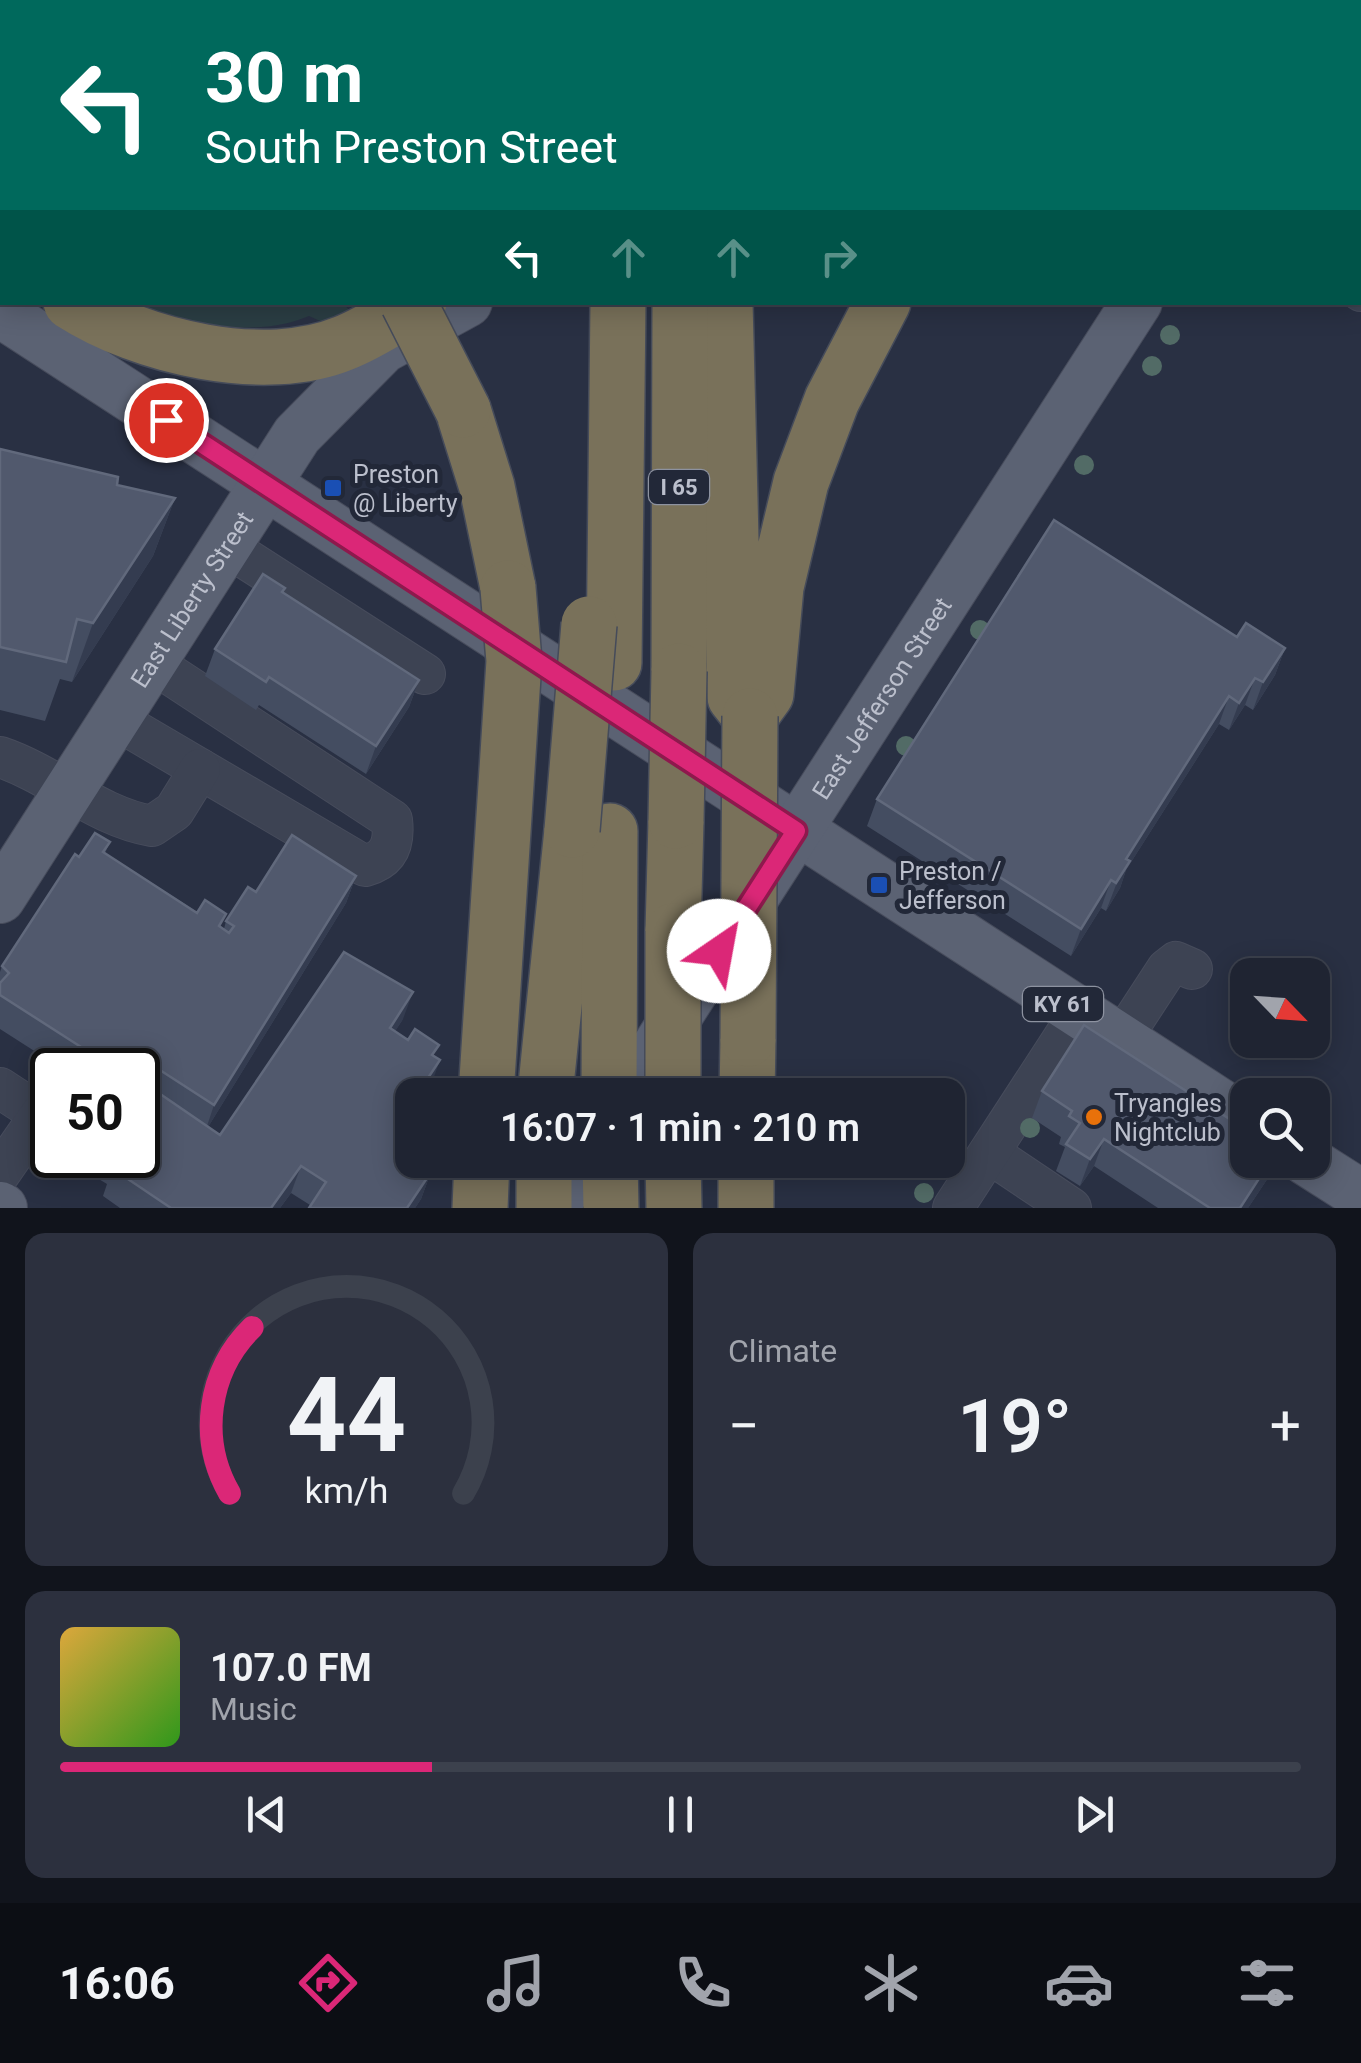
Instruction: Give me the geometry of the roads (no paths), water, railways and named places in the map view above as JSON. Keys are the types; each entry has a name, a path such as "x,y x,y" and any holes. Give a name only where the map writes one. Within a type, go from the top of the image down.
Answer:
{"highway":[{"path":"78,305 177,346 208,354 242,355 289,354 342,344 413,305"},
{"path":"410,305 463,410 487,487 508,588 514,661 487,1078"},
{"name":"I 65","path":"609,1078 607,989 591,831 614,491 618,305"},
{"name":"I 65","path":"673,1078 680,305"},
{"path":"726,305 736,697 750,716"},
{"path":"748,1078 750,716 766,694 776,587 802,482 832,400 882,305"},
{"path":"548,1078 591,831"},
{"path":"480,1208 481,1178"},
{"path":"544,1178 544,1208"},
{"path":"611,1178 612,1208"},
{"path":"673,1178 674,1208"},
{"path":"746,1178 746,1208"}],"main road":[{"name":"East Liberty Street","path":"0,898 297,435 383,348 462,305"},
{"name":"East Jefferson Street","path":"637,1078 1135,305"},
{"name":"KY 61","path":"0,312 1230,1111"},
{"path":"553,1208 572,1178"}],"street":[{"path":"226,546 425,674"},
{"path":"115,719 364,866 381,862 391,848 392,820 152,662"},
{"path":"0,757 70,788 126,822 152,826 174,811 200,768"},
{"path":"1120,1041 1167,969 1176,962 1192,969"},
{"path":"958,1200 1079,1014"},
{"path":"0,1088 30,1107"},
{"path":"0,1173 30,1138"},
{"path":"988,1153 1072,1208"}],"place":[{"name":"Preston @ Liberty","path":"333,488"},
{"name":"Preston / Jefferson","path":"879,885"},
{"name":"Tryangles Nightclub","path":"1094,1117"}]}
